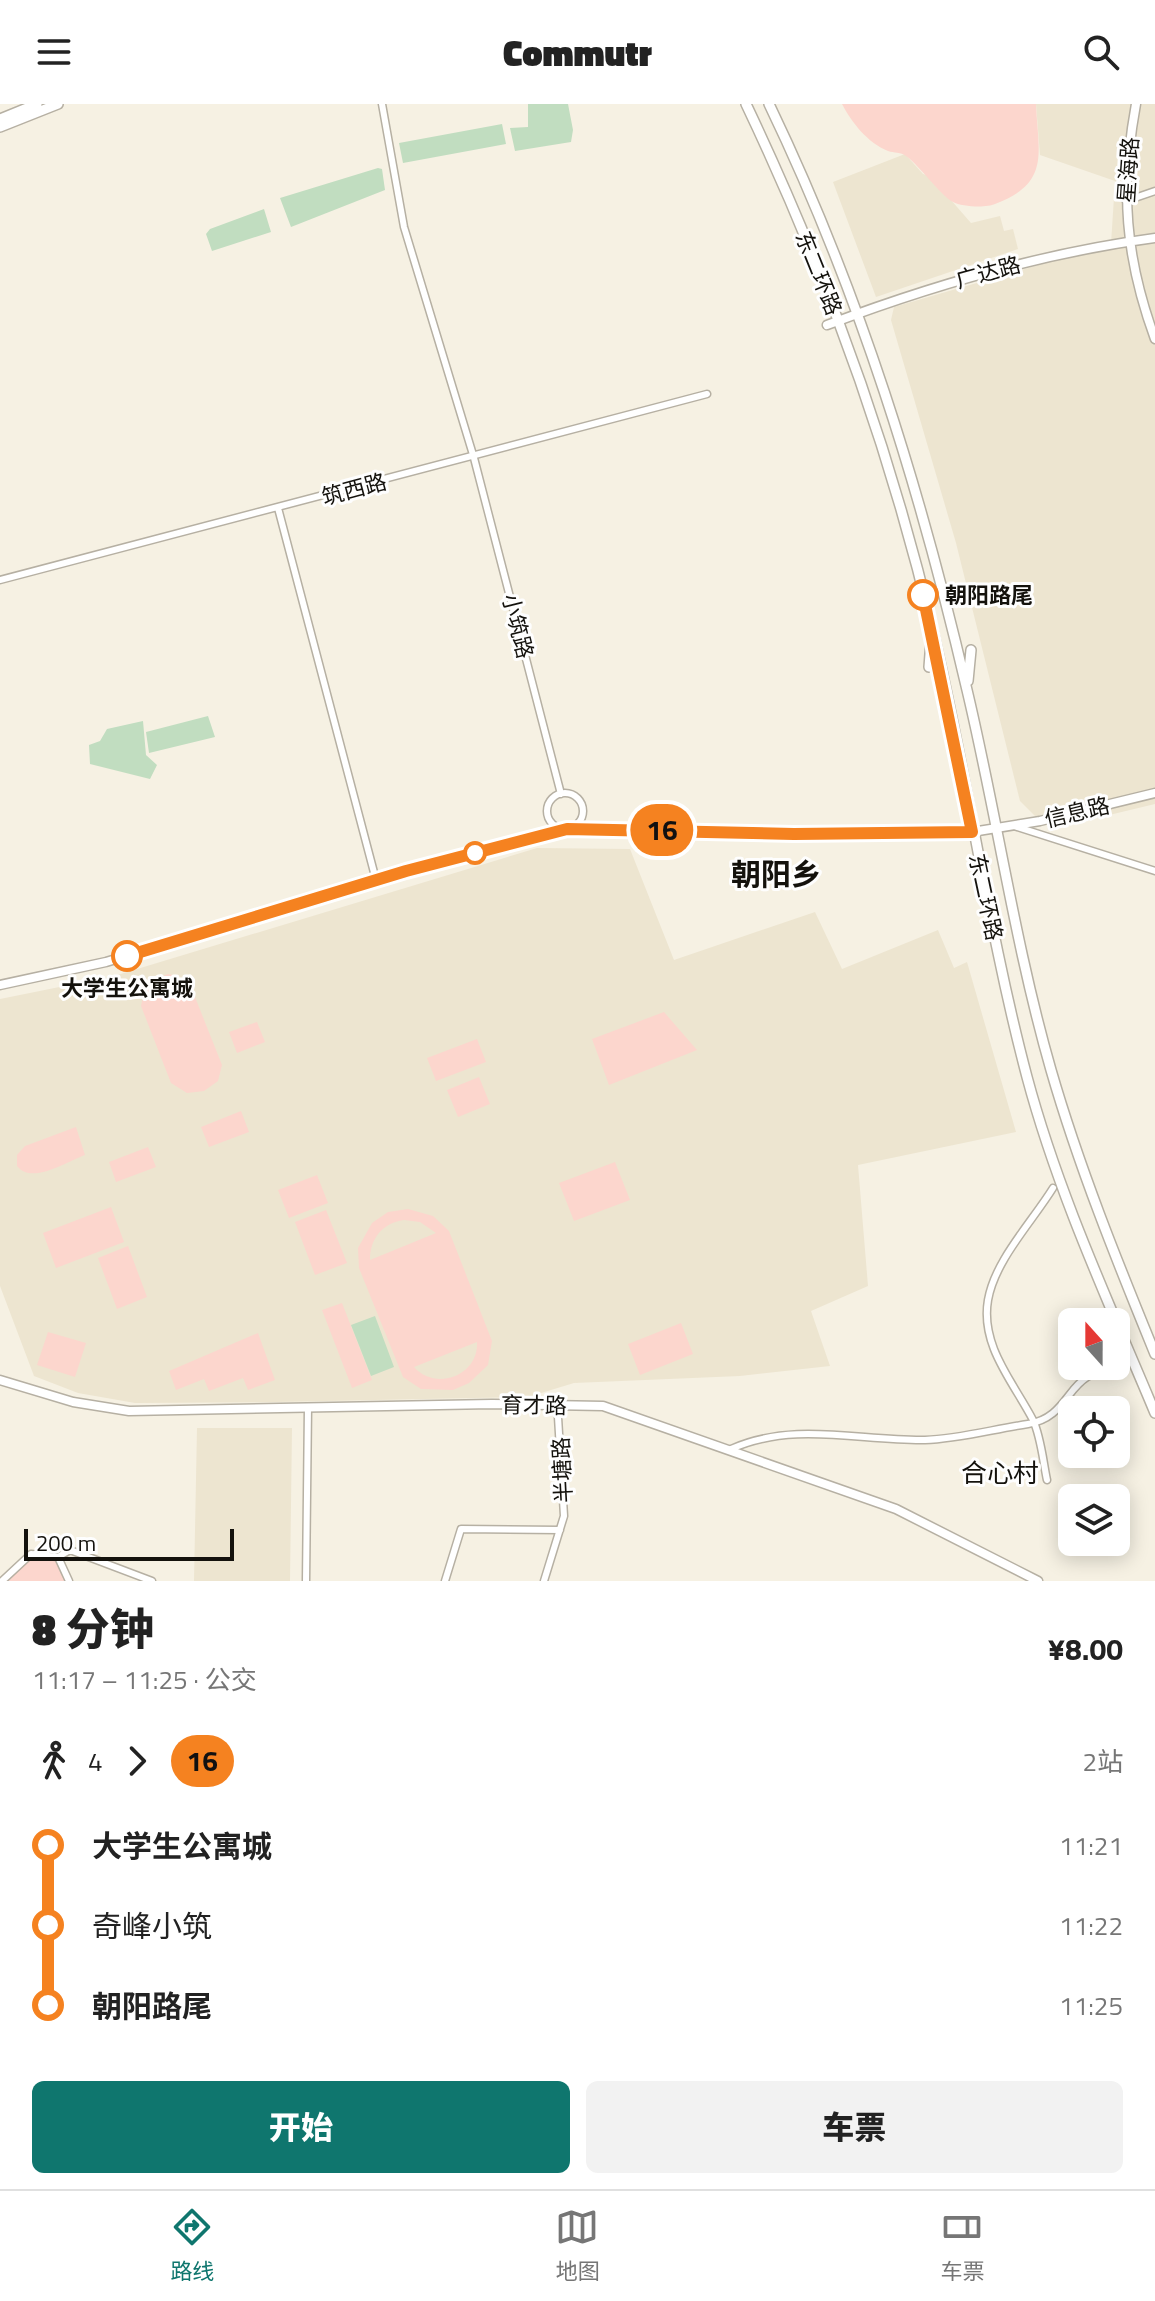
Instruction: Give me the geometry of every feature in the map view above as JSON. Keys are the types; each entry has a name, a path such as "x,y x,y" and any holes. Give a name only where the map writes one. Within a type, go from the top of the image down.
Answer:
{"main road":[{"path":"0,119 37,104"},
{"path":"0,127 58,104"},
{"name":"东二环路","path":"746,104 839,321 886,464 932,630 1006,992 1046,1137 1079,1231 1155,1413"},
{"name":"东二环路","path":"769,104 858,313 935,558 968,692 1050,1066 1100,1220 1155,1354"},
{"path":"929,667 932,630"},
{"path":"968,692 971,650"}],"street":[{"name":"小筑路","path":"382,104 404,227 474,458 561,794"},
{"name":"星海路","path":"1136,104 1126,201 1127,239 1143,306 1155,339"},
{"path":"1126,201 1155,191"},
{"name":"广达路","path":"827,325 1018,264 1127,239 1155,238"},
{"name":"筑西路","path":"0,580 474,458 707,394"},
{"path":"278,508 376,880"},
{"name":"信息路","path":"0,985 120,958 376,880 567,829 794,834 972,832 1012,826 1155,793"},
{"path":"561,794 573,795 583,808 581,820 567,829 555,826 547,811 551,800 561,794"},
{"path":"1012,826 1155,871"},
{"path":"1047,1480 1034,1423 1005,1375 989,1335 988,1301 1000,1269 1053,1188"},
{"name":"育才路","path":"0,1380 73,1402 129,1411 554,1405 619,1410 896,1509 1023,1578 1038,1581"},
{"path":"731,1449 754,1439 781,1433 861,1434 927,1440 1034,1423 1048,1420 1083,1380"},
{"name":"半塘路","path":"544,1581 564,1516 558,1417 554,1405"},
{"path":"306,1581 308,1407"},
{"path":"445,1581 461,1529 560,1530"},
{"path":"2,1581 31,1554 58,1557 70,1550 152,1581"},
{"path":"58,1557 69,1581"}],"shaded area":[{"path":"528,104 568,104 573,130 571,142 515,151 510,128 528,127"},
{"path":"842,104 1036,104 1039,152 1033,176 1013,196 995,204 957,204 906,156 888,151 867,138"},
{"path":"1036,104 1155,104 1155,804 1055,828 1040,821 1020,801 956,543 891,320 894,307 1111,244 1115,181 1040,155"},
{"path":"502,124 506,144 403,163 399,143"},
{"path":"905,154 923,174 930,176 971,223 1000,216 1004,231 1013,229 1018,249 876,297 833,182"},
{"path":"382,169 385,190 291,227 280,198"},
{"path":"264,209 271,232 212,251 206,234 210,229"},
{"path":"208,716 215,737 149,753 146,732"},
{"path":"143,721 146,755 157,765 150,779 90,764 89,745 100,741 107,729"},
{"path":"537,848 630,849 674,960 815,912 842,969 938,930 954,968 967,962 1016,1132 858,1165 868,1286 811,1311 830,1366 740,1376 574,1383 528,1397 276,1402 135,1403 78,1393 34,1376 0,1286 0,999 114,976"},
{"path":"168,974 177,976 191,987 222,1065 218,1081 204,1091 187,1093 171,1083 141,1006 150,981"},
{"path":"664,1012 697,1050 609,1085 592,1039"},
{"path":"257,1022 265,1042 237,1053 229,1032"},
{"path":"477,1039 486,1062 436,1081 427,1058"},
{"path":"479,1077 490,1104 458,1117 447,1090"},
{"path":"241,1111 249,1132 209,1147 201,1127"},
{"path":"76,1127 85,1155 40,1173 23,1171 17,1166 17,1155 25,1146"},
{"path":"148,1147 156,1167 116,1182 109,1162"},
{"path":"615,1162 630,1200 574,1221 559,1183"},
{"path":"317,1175 328,1203 289,1218 278,1190"},
{"path":"111,1207 124,1242 56,1268 43,1233"},
{"path":"408,1209 433,1216 449,1231 492,1341 488,1365 469,1383 453,1390 421,1389 403,1377 359,1268 358,1248 372,1223 388,1212","holes":["404,1220 420,1222 436,1233 370,1260 372,1245 379,1233 389,1225","477,1342 471,1363 454,1376 433,1378 414,1367"]},
{"path":"326,1210 347,1263 315,1275 295,1222"},
{"path":"128,1246 147,1297 117,1309 98,1258"},
{"path":"342,1303 372,1380 352,1388 322,1310"},
{"path":"375,1316 394,1367 371,1376 351,1325"},
{"path":"681,1323 693,1354 640,1375 628,1344"},
{"path":"48,1332 86,1343 75,1377 37,1365"},
{"path":"258,1333 275,1380 248,1390 243,1378 209,1391 204,1379 176,1390 169,1371"},
{"path":"197,1428 292,1428 290,1581 194,1581"},
{"path":"31,1554 58,1557 69,1581 2,1581"}],"bus line":[{"name":"16","path":"127,956 406,871 567,829 794,834 972,832 947,697 923,595"}],"place":[{"name":"朝阳路尾","path":"923,595"},
{"name":"大学生公寓城","path":"127,956"}],"district":[{"name":"朝阳乡","path":"776,874"},
{"name":"合心村","path":"1000,1472"}]}
